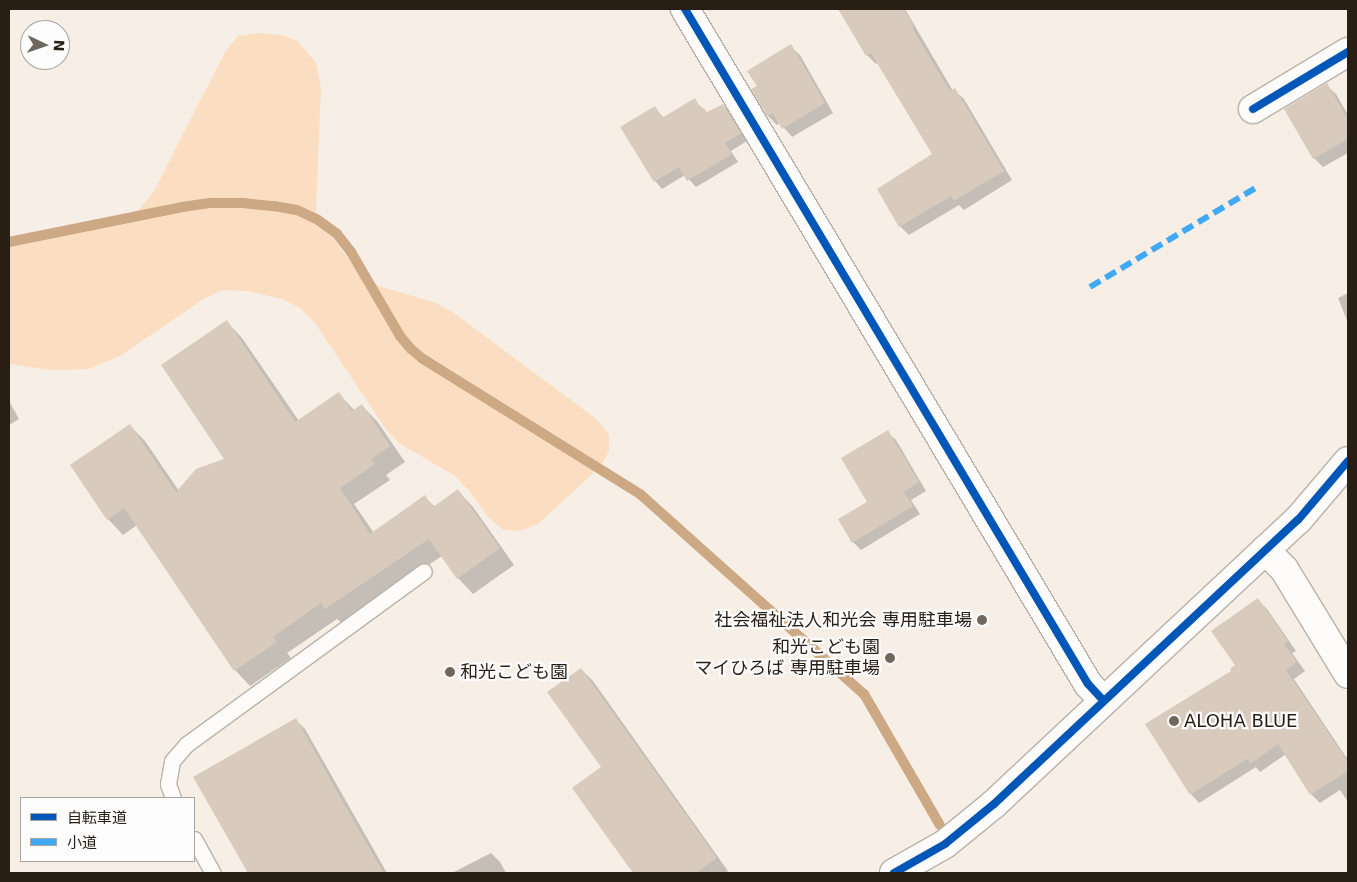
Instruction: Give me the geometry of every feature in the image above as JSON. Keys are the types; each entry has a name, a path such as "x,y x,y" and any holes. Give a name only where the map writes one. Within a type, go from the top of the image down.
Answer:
{"street":[{"path":"685,9 1088,684 1104,701"},
{"path":"1253,109 1348,52"},
{"path":"898,873 945,844 986,812 1298,520 1348,461"},
{"path":"1266,550 1284,570 1348,674"}],"lane":[{"path":"172,797 168,784 172,761 186,744 424,571"},
{"path":"195,841 213,873"}],"shaded area":[{"path":"259,33 283,35 298,41 316,63 321,88 316,211 319,223 333,238 366,282 436,303 454,313 599,421 609,435 609,451 601,466 538,524 520,531 502,529 488,517 469,491 455,476 399,443 385,428 315,323 300,308 282,299 247,291 223,290 205,298 120,356 89,369 51,370 9,364 9,247 108,227 134,216 154,191 225,52 238,36"}],"building":[{"path":"838,9 904,9 914,27 912,28 950,91 955,88 1004,171 954,201 951,196 899,227 877,189 932,154 871,53 866,56"},
{"path":"791,44 825,103 782,129 773,113 767,116 751,89 757,86 747,71"},
{"path":"1327,83 1348,120 1348,139 1313,159 1284,109"},
{"path":"695,98 701,109 704,108 707,112 723,104 741,133 725,143 732,154 687,181 679,167 654,182 620,127 655,106 662,118"},
{"path":"227,320 295,422 339,392 352,411 362,404 390,446 371,459 375,464 340,488 370,534 425,495 433,507 458,489 500,548 457,579 429,539 325,609 321,603 273,637 277,642 234,671 124,508 107,520 70,465 130,424 176,492 196,469 224,459 161,365"},
{"path":"888,430 919,482 904,492 913,506 852,543 838,519 867,502 841,458"},
{"path":"1258,598 1288,641 1284,644 1297,662 1286,670 1348,762 1348,771 1310,795 1278,744 1250,764 1247,759 1190,795 1145,724 1231,671 1230,669 1235,665 1211,631"},
{"path":"581,668 717,858 696,873 633,873 572,788 601,767 547,692"},
{"path":"296,718 384,873 248,873 193,777"}],"waterway":[{"path":"9,242 182,207 212,203 274,206 297,210 318,220 337,234 351,252 400,336 411,349 423,359 640,494 864,694 940,825"}],"marked path":[{"path":"1090,287 1257,187"}],"cycle path":[{"path":"685,9 1088,684 1104,701"},
{"path":"1253,109 1348,52"},
{"path":"894,873 945,844 994,804 1298,520 1348,461"}],"place":[{"name":"社会福祉法人和光会 専用駐車場","path":"982,620"},
{"name":"和光こども園 マイひろば 専用駐車場","path":"890,658"},
{"name":"和光こども園","path":"450,672"},
{"name":"ALOHA BLUE","path":"1174,721"}]}
